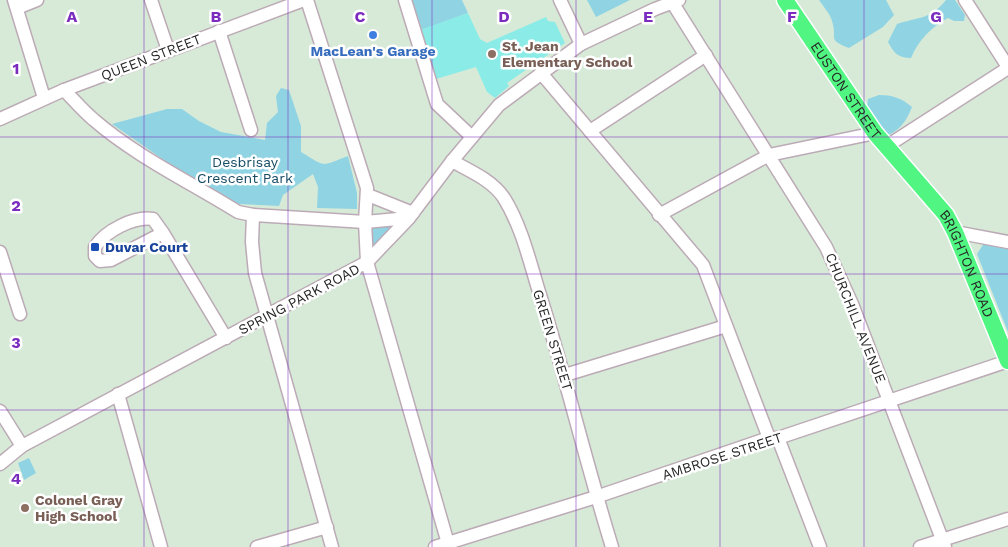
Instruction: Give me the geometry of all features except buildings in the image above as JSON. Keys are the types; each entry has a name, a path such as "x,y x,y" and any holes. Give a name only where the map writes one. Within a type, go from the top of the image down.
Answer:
{"main road":[{"name":"EUSTON STREET","path":"785,0 875,133 913,176"},
{"name":"BRIGHTON ROAD","path":"913,176 946,215 956,232 1008,361"}],"street":[{"path":"37,0 16,4 44,98"},
{"path":"152,0 168,50"},
{"path":"306,0 368,195 365,222 368,262 448,545"},
{"name":"QUEEN STREET","path":"0,119 64,90 306,0"},
{"path":"405,0 437,104 472,137"},
{"path":"560,0 581,44"},
{"path":"887,146 1008,67 965,0"},
{"name":"SPRING PARK ROAD","path":"0,464 22,446 368,262 411,215 452,161 499,105 581,44 653,4 676,1"},
{"name":"CHURCHILL AVENUE","path":"676,1 706,56 830,255 890,401 944,544"},
{"path":"219,31 252,130"},
{"path":"590,131 706,56"},
{"path":"541,73 702,265 820,547"},
{"path":"64,90 94,120 153,162 238,212 253,215 365,222 411,215"},
{"path":"659,215 769,155 875,133"},
{"name":"GREEN STREET","path":"452,161 482,177 503,197 517,225 565,374 596,497 612,547"},
{"path":"368,195 411,215"},
{"path":"253,215 253,258 267,317 332,547"},
{"path":"163,233 111,260 100,261 95,256 95,247 99,240 128,223 146,218 153,219 163,233 226,338"},
{"path":"956,232 1008,242"},
{"path":"0,252 20,314"},
{"path":"565,374 726,326"},
{"name":"AMBROSE STREET","path":"435,547 448,545 596,497 1008,361"},
{"path":"118,394 161,547"},
{"path":"0,411 22,446"},
{"path":"920,547 944,544 1008,519"},
{"path":"256,547 326,527"}],"green space":[{"path":"412,0 462,0 468,13 422,30"},
{"path":"587,0 630,0 596,17"},
{"path":"819,0 886,0 894,15 883,27 849,48 837,43 835,40 831,18"},
{"path":"946,0 955,0 965,15 964,21 954,21 948,18 942,22 921,40 911,58 900,56 894,52 888,42 897,24 929,15"},
{"name":"Desbrisay Crescent Park","path":"281,88 289,90 301,126 301,152 323,164 348,156 357,193 357,209 317,208 318,187 313,174 283,195 279,206 239,204 187,176 112,124 167,109 182,109 199,121 221,132 265,140 267,123 278,112 276,96"},
{"path":"879,95 897,98 912,107 901,126 883,137 866,112 868,99"},
{"path":"393,225 373,246 371,228"},
{"path":"986,240 1008,245 1008,332 977,254"},
{"path":"29,458 36,473 24,480 18,463"}],"shaded area":[{"path":"468,13 480,39 487,43 546,17 548,21 555,22 565,43 507,83 509,86 495,98 487,92 476,67 436,79 420,30"}],"place":[{"name":"MacLean's Garage","path":"373,35"},
{"name":"St. Jean Elementary School","path":"492,54"},
{"name":"Duvar Court","path":"95,247"},
{"name":"Colonel Gray High School","path":"25,508"}]}
